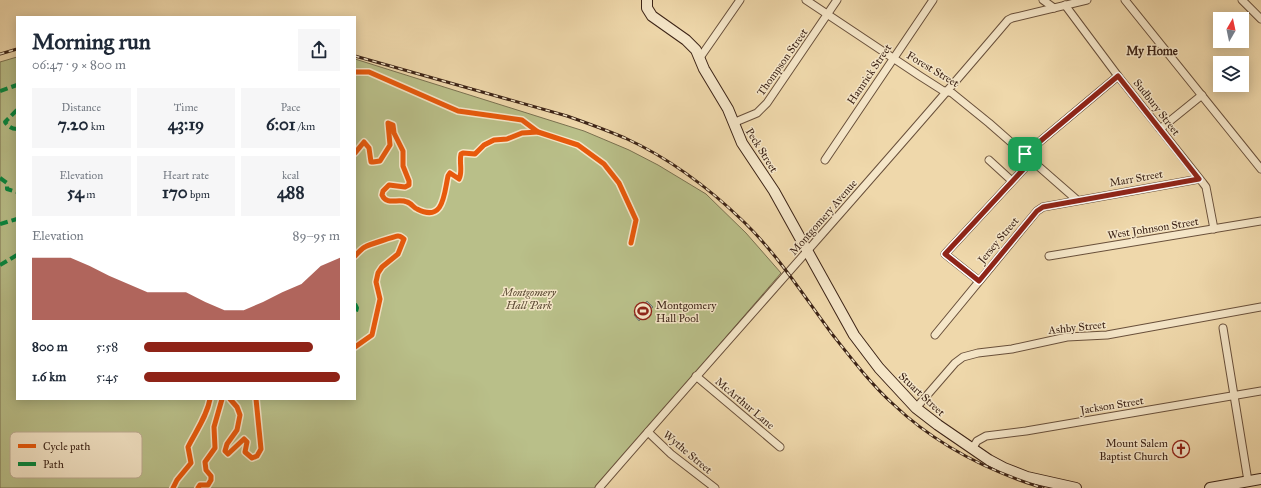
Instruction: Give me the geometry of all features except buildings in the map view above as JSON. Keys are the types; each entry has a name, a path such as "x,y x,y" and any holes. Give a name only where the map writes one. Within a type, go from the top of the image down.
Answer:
{"street":[{"path":"699,59 740,0"},
{"name":"Forest Street","path":"806,0 942,90 952,93 1077,200"},
{"name":"Thompson Street","path":"733,123 757,113 767,103 837,0"},
{"name":"Hamrick Street","path":"825,160 932,0"},
{"path":"1043,0 1054,8"},
{"name":"Montgomery Avenue","path":"599,488 696,376 807,252 1008,20 1087,0"},
{"path":"1125,0 1261,169"},
{"path":"1242,0 1261,19"},
{"name":"Peck Street","path":"647,2 647,10 652,16 681,36 696,50 706,74 725,104 742,143 770,184 807,252"},
{"name":"Sudbury Street","path":"1065,6 1118,76 1206,187 1214,229"},
{"path":"1025,154 1118,76"},
{"path":"1160,129 1202,95"},
{"path":"989,160 1012,181"},
{"path":"979,281 945,254 1032,160"},
{"name":"Marr Street","path":"1077,200 1199,179"},
{"name":"Jersey Street","path":"935,335 1037,211 1043,207 1077,200"},
{"name":"West Johnson Street","path":"1049,256 1261,222"},
{"name":"Stuart Street","path":"807,252 861,346 882,372 916,408 972,449 994,463 1035,480 1076,488"},
{"name":"Ashby Street","path":"916,408 955,363 963,357 978,353 1012,349 1067,337 1107,335 1261,307"},
{"path":"1222,328 1248,481"},
{"name":"McArthur Lane","path":"696,376 780,447"},
{"name":"Jackson Street","path":"972,449 977,441 986,436 1261,391"},
{"name":"Wythe Street","path":"648,432 671,454 715,488"},
{"path":"1210,488 1261,479"}],"green space":[{"name":"Montgomery Hall Park","path":"16,57 16,400 356,400 356,59 584,131 629,150 658,165 706,194 746,233 781,273 596,488 0,488 0,62"}],"water":[{"name":"Montgomery Hall Pool","path":"647,301 653,307 639,321 634,315"}],"railway":[{"path":"0,54 16,49"},
{"path":"356,56 567,116 625,138 673,164 717,197 744,222 768,248 832,334 876,388 909,418 926,432 963,455 1002,473 1043,488"}],"marked path":[{"path":"0,91 16,85"},
{"path":"16,111 5,122 10,127 16,129"},
{"path":"0,178 7,183 7,189 16,192"},
{"path":"0,224 16,219"},
{"path":"0,265 16,256"},
{"path":"356,306 356,312"}],"cycle path":[{"path":"356,72 369,72 458,111 522,120 538,132 578,145 604,164 619,183 636,220 631,243"},
{"path":"356,152 364,142 369,148 371,162 380,161 390,145 388,123 393,125 394,133 403,151 403,166 409,181 409,185 405,187 389,185 383,191 382,195 387,200 404,201 417,209 426,212 433,212 438,209 444,198 448,176 450,173 459,179 461,173 461,154 475,154 484,145 494,140 507,139 522,133 538,132"},
{"path":"356,255 367,246 398,236 404,239 398,254 382,267 378,273 376,282 380,299 372,335 356,346"},
{"path":"173,488 177,480 191,463 188,447 204,417 210,400"},
{"path":"198,488 200,485 208,485 211,480 211,476 206,470 205,462 215,448 214,427 222,400"},
{"path":"231,400 237,407 240,415 237,430 227,444 225,451 228,454 244,439 247,442 245,452 252,458 257,456 261,449 256,400"}],"place":[{"name":"Montgomery Hall Pool","path":"643,311"},
{"name":"Mount Salem Baptist Church","path":"1181,449"}],"district":[{"name":"My Home","path":"1152,51"}],"route":[{"path":"1118,76 1199,179 1043,207 1037,211 979,281 945,254 1032,160 1025,154 1118,76"}]}
